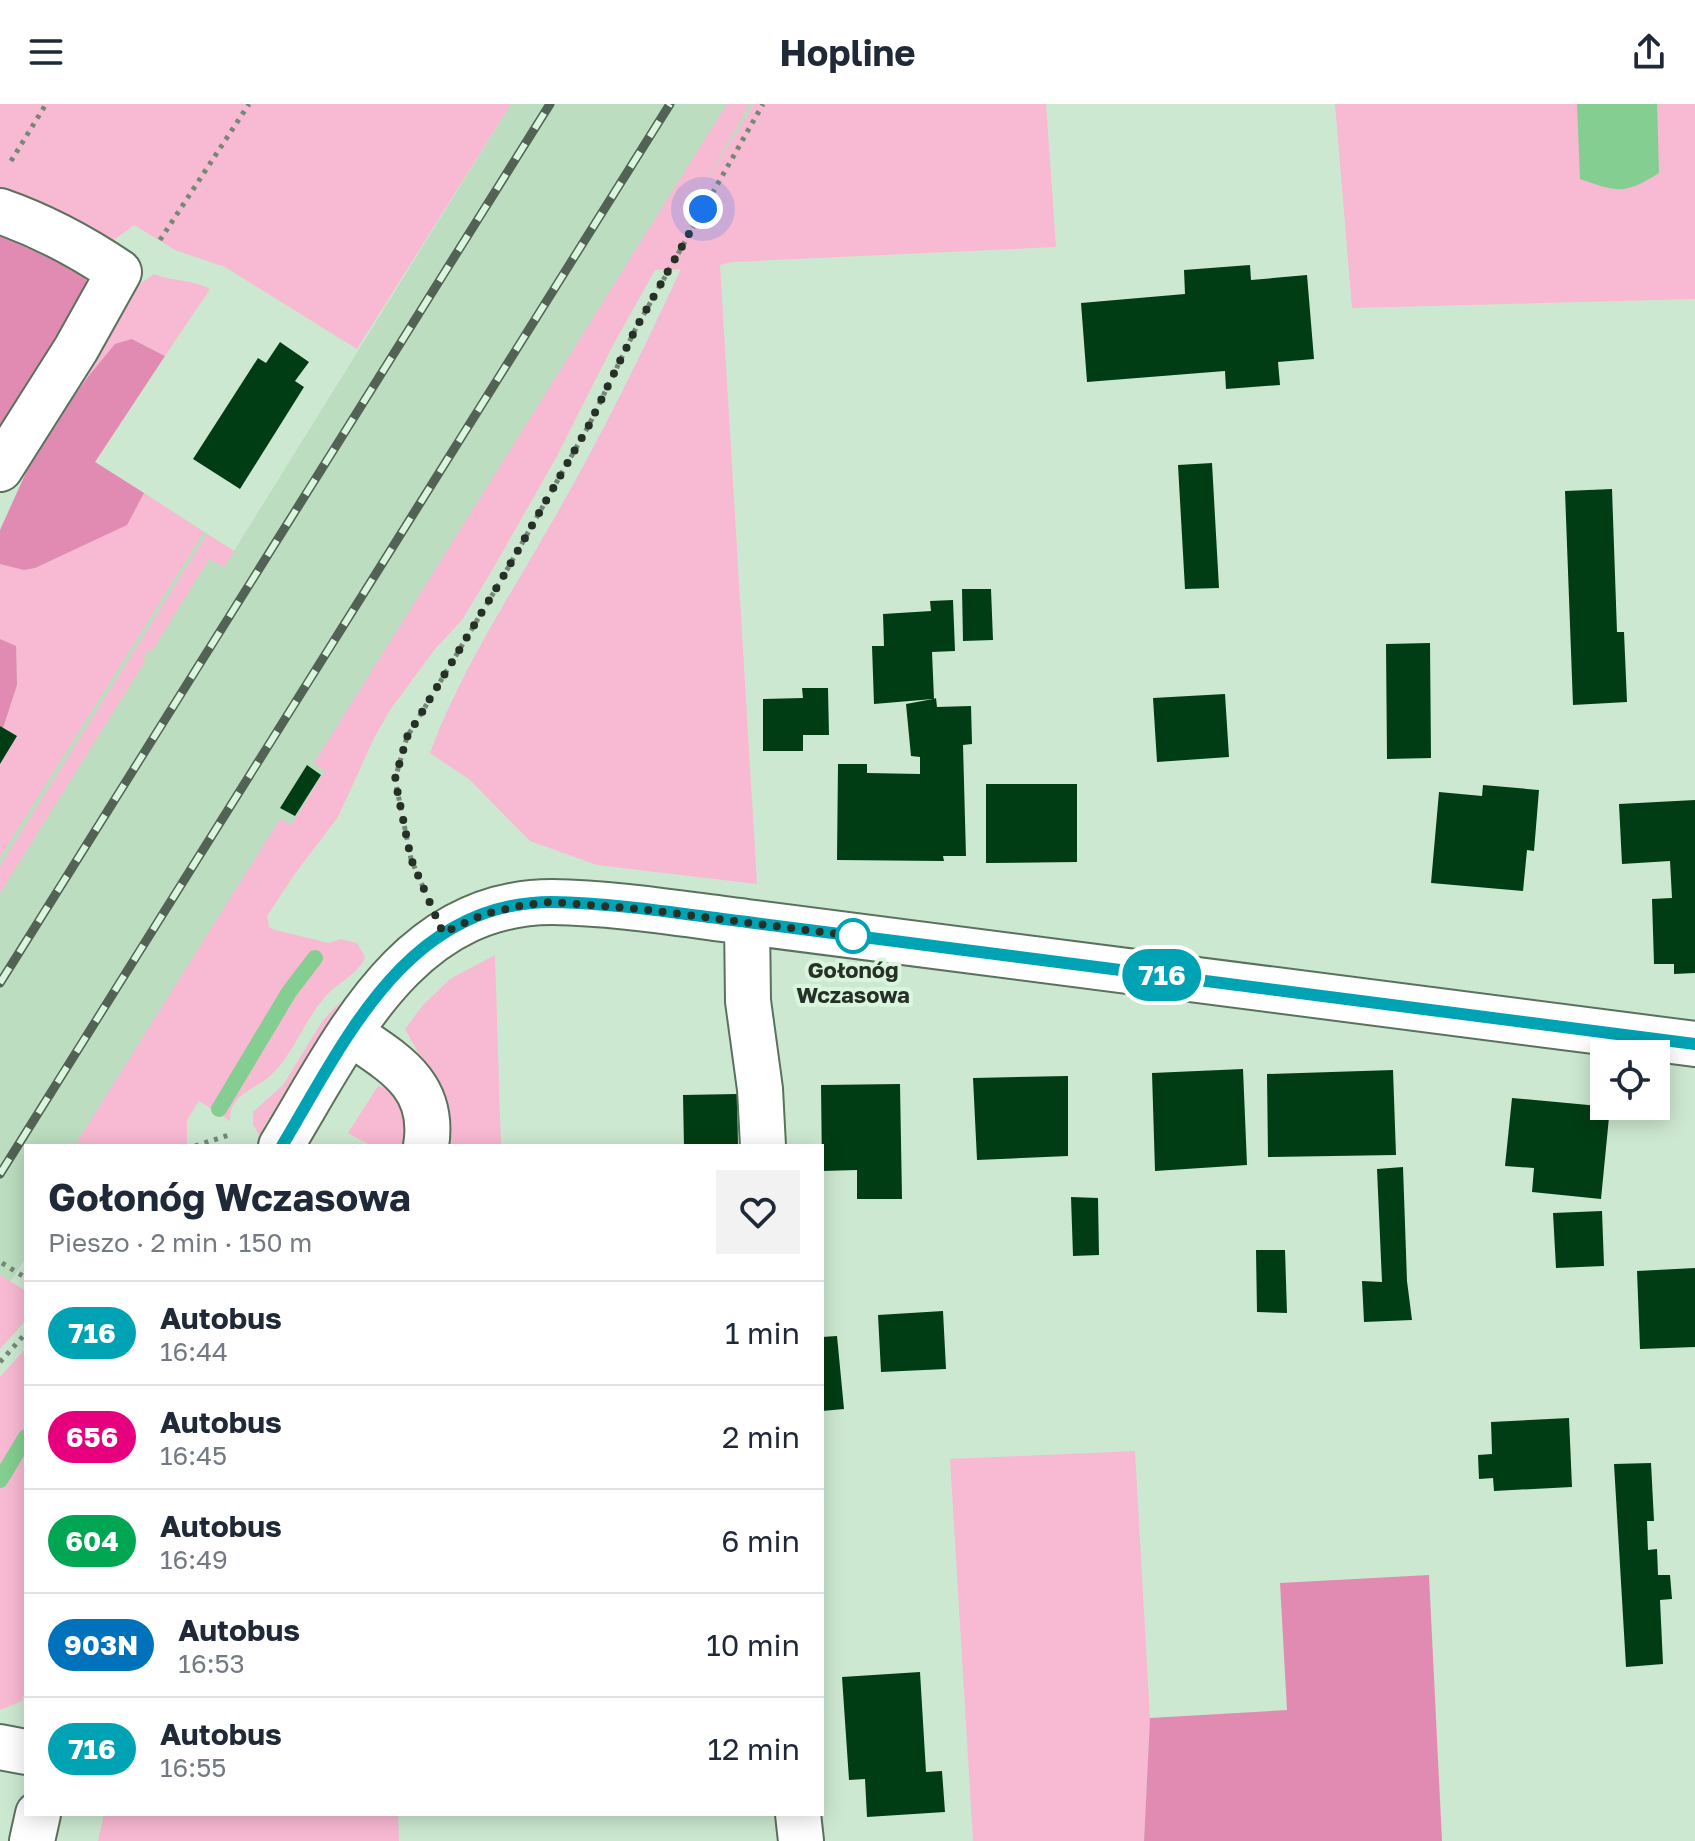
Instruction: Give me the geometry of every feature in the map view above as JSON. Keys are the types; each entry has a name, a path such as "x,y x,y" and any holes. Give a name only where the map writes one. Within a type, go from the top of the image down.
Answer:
{"street":[{"path":"0,211 84,248 119,272 76,349 0,469"},
{"path":"282,1144 350,1033 388,980 408,959 443,933 484,914 551,902 747,922 1695,1044"},
{"path":"747,922 748,1001 760,1089 763,1144"},
{"path":"350,1033 397,1065 411,1079 424,1104 428,1128 426,1144"},
{"path":"0,1747 24,1752"},
{"path":"32,1841 38,1816"},
{"path":"798,1816 801,1841"}],"path":[{"path":"8,166 46,104"},
{"path":"157,244 249,104"},
{"path":"443,933 411,859 395,779 407,737 582,438 636,328 763,104"},
{"path":"201,1144 237,1132"},
{"path":"2,1263 24,1277"},
{"path":"0,1362 24,1335"}],"shaded area":[{"path":"0,104 511,104 357,349 225,267 175,250 134,225 114,240 88,235 0,195"},
{"path":"511,104 754,104 652,271 97,1144 24,1144 24,1260 0,1298 0,564 75,449 234,551"},
{"path":"727,104 749,104 706,182 754,104 1046,104 1056,247 720,265 757,884 597,865 530,841 469,779 430,753 472,661 589,455 681,269 655,270 557,456 494,567 462,620 435,649 390,710 338,817 267,916 269,927 275,930 329,943 341,939 357,943 365,957 362,963 319,1005 273,1073 239,1098 234,1104 230,1121 199,1101 187,1120 186,1144 80,1144 77,1142 280,819 291,825 325,771 314,763"},
{"path":"1335,104 1695,104 1695,299 1352,308"},
{"path":"1577,104 1657,104 1659,173 1637,185 1621,189 1580,179"},
{"path":"0,226 85,268 88,293 0,447"},
{"path":"154,274 210,289 165,356 133,339 87,378 38,446 137,286"},
{"path":"132,339 165,356 95,462 144,493 127,525 35,568 24,570 0,564 0,530 38,446 115,344"},
{"path":"144,493 204,532 0,857 0,764 17,736 3,728 17,685 16,647 0,639 0,564 24,570 35,568 126,525"},
{"path":"207,534 234,551 224,567 209,559 152,651 148,650 143,658 146,660 0,893 0,866"},
{"path":"0,639 16,646 17,685 3,728 0,726"},
{"path":"495,955 501,1144 443,1144 433,1079 405,1029 423,1005 450,979"},
{"path":"342,1000 259,1135 253,1124 253,1112 283,1085 323,1020"},
{"path":"378,1086 402,1098 410,1144 368,1144 348,1133"},
{"path":"0,1275 24,1290 24,1322 0,1349"},
{"path":"24,1350 24,1694 22,1701 0,1710 0,1377"},
{"path":"1135,1451 1150,1718 1144,1841 973,1841 950,1459"},
{"path":"1429,1575 1442,1841 1144,1841 1150,1718 1287,1710 1280,1583"},
{"path":"104,1816 398,1816 399,1841 98,1841"}],"building":[{"path":"1250,265 1251,280 1307,275 1314,359 1278,362 1280,385 1226,389 1225,371 1087,382 1081,303 1185,294 1184,270"},
{"path":"280,342 309,362 295,381 304,387 240,489 193,459 258,358 266,363"},
{"path":"1212,463 1219,588 1185,589 1178,465"},
{"path":"1612,489 1617,632 1624,632 1627,702 1573,705 1565,491"},
{"path":"962,589 991,589 993,640 963,641"},
{"path":"953,600 955,651 932,652 934,699 937,707 971,706 972,744 963,745 966,856 943,856 944,861 837,860 838,764 867,764 867,773 920,774 920,757 911,756 906,704 933,699 874,704 872,646 884,646 883,614 931,611 930,601"},
{"path":"1430,643 1431,758 1387,759 1386,644"},
{"path":"802,688 828,688 829,735 803,735 803,751 763,751 763,699 803,698"},
{"path":"1225,694 1229,757 1157,762 1153,698"},
{"path":"0,726 17,736 0,764"},
{"path":"307,765 321,775 295,816 280,808"},
{"path":"986,784 1077,784 1077,862 986,863"},
{"path":"1483,785 1539,790 1534,851 1527,850 1523,891 1431,883 1439,792 1482,796"},
{"path":"1695,800 1695,973 1674,974 1674,964 1654,964 1652,899 1672,898 1670,861 1622,864 1619,804"},
{"path":"1243,1069 1247,1165 1155,1171 1152,1073"},
{"path":"1393,1070 1396,1155 1268,1157 1267,1074"},
{"path":"1068,1076 1068,1156 977,1160 973,1078"},
{"path":"900,1084 902,1199 857,1199 857,1170 824,1171 821,1085"},
{"path":"737,1094 738,1144 684,1144 683,1095"},
{"path":"1512,1098 1590,1105 1590,1120 1609,1120 1601,1199 1532,1192 1534,1168 1505,1166"},
{"path":"1403,1167 1407,1281 1412,1320 1364,1322 1362,1281 1382,1282 1377,1169"},
{"path":"1071,1197 1098,1198 1099,1255 1073,1256"},
{"path":"1602,1211 1604,1266 1556,1268 1553,1213"},
{"path":"1256,1250 1285,1250 1287,1313 1257,1312"},
{"path":"1695,1268 1695,1347 1640,1349 1637,1271"},
{"path":"943,1311 946,1369 881,1372 878,1315"},
{"path":"837,1336 844,1409 824,1411 824,1337"},
{"path":"1569,1418 1572,1487 1494,1491 1493,1478 1479,1479 1478,1455 1492,1454 1491,1422"},
{"path":"1651,1463 1654,1521 1647,1521 1648,1550 1657,1549 1658,1575 1670,1575 1672,1599 1660,1600 1663,1664 1626,1667 1614,1464"},
{"path":"920,1672 926,1772 942,1771 945,1812 867,1817 865,1779 849,1780 842,1677"}],"waterway":[{"path":"219,1109 289,992 315,958"},
{"path":"0,1480 24,1440"}],"railway":[{"path":"0,983 550,104"},
{"path":"0,1174 670,104"}],"bus line":[{"name":"716","path":"283,1144 350,1033 388,980 408,959 425,944 463,922 504,908 551,902 747,922 1695,1044"}],"place":[{"name":"Gołonóg Wczasowa","path":"853,936"}],"route":[{"path":"703,209 636,328 589,425 407,737 395,779 411,859 443,933 463,922 504,908 551,902 641,909 853,936"}]}
